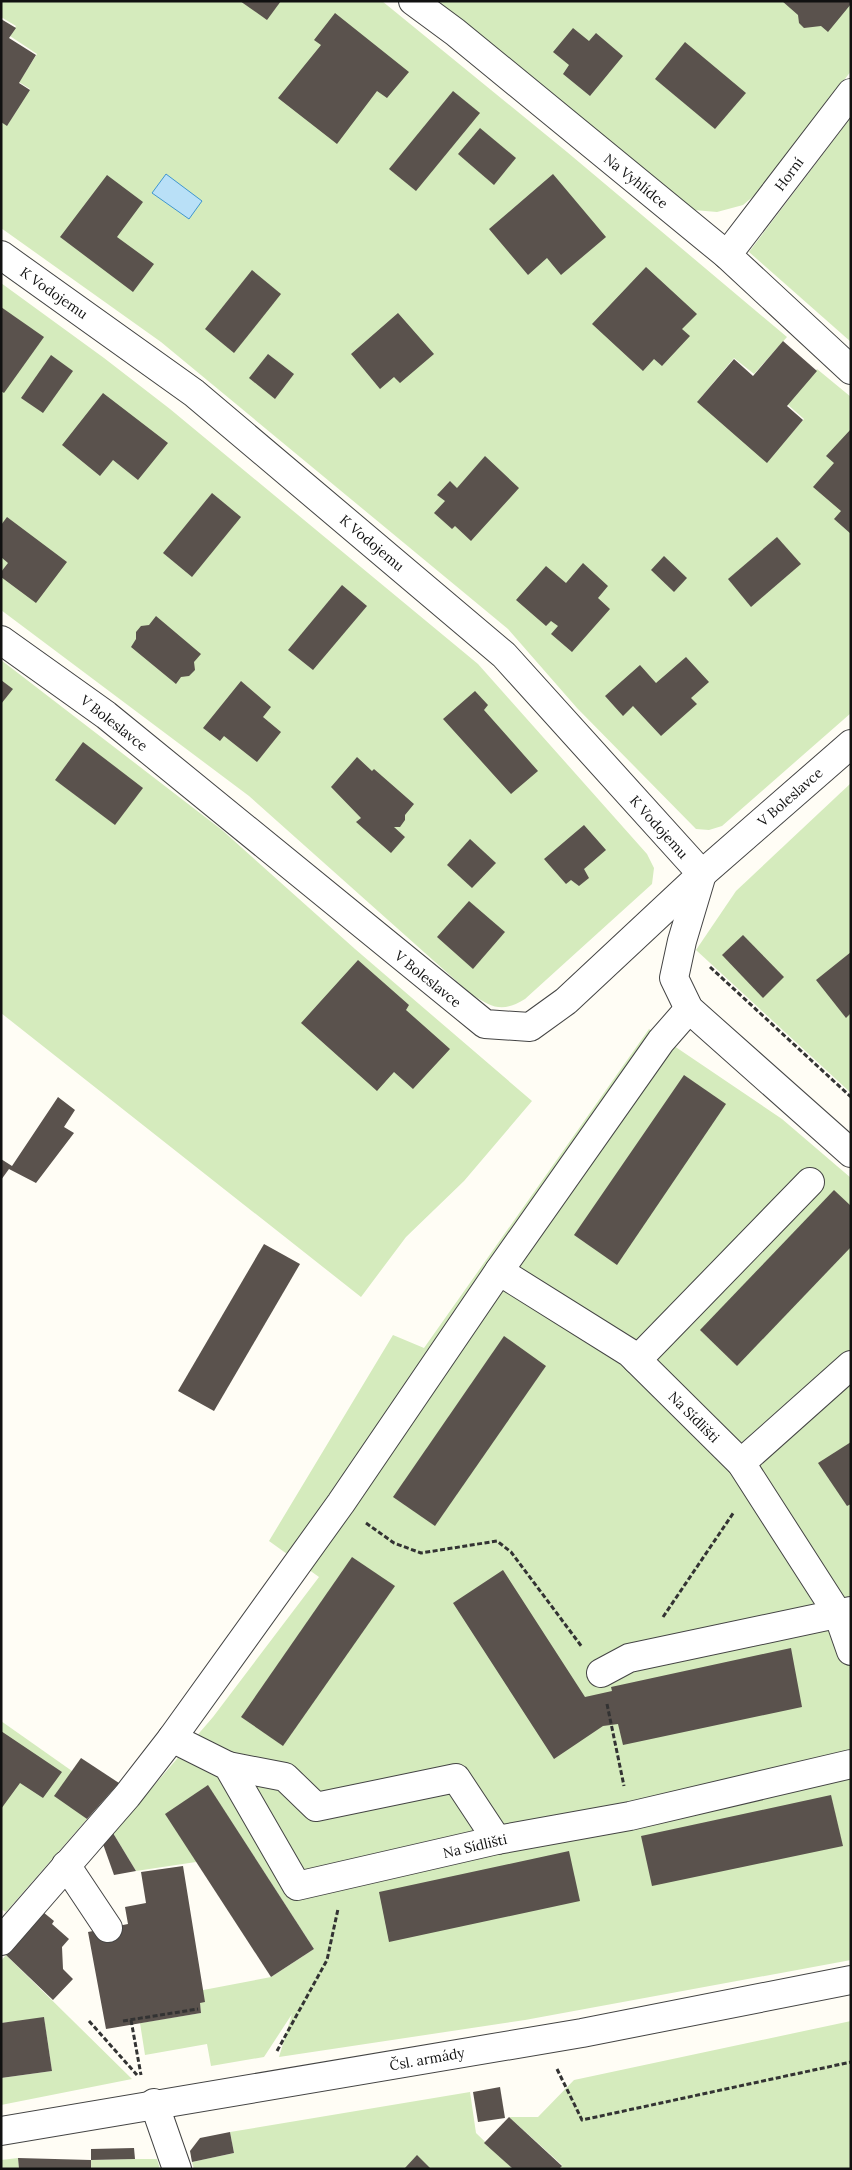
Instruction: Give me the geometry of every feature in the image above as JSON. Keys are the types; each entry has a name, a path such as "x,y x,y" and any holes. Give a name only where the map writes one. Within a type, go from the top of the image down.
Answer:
{"street":[{"name":"Na Vyhlídce","path":"413,1 463,38 727,255 851,370"},
{"name":"Horní","path":"727,255 851,93"},
{"name":"K Vodojemu","path":"1,256 194,393 504,655 702,874"},
{"name":"V Boleslavce","path":"1,640 106,715 485,1024 530,1027 566,1001 702,874 851,744"},
{"path":"702,874 682,941 674,978 689,1009 851,1153"},
{"path":"1,1941 127,1796 172,1738 341,1503 499,1271 660,1041 689,1009"},
{"path":"637,1360 810,1182"},
{"name":"Na Sídlišti","path":"499,1271 637,1360 747,1472 845,1612 851,1651"},
{"path":"747,1472 851,1365"},
{"path":"601,1673 629,1658 845,1612"},
{"path":"172,1738 228,1766 285,1777 316,1807 456,1778 497,1840"},
{"name":"Na Sídlišti","path":"228,1766 297,1886 497,1840 630,1816 851,1764"},
{"path":"66,1865 108,1928"},
{"name":"Čsl. armády","path":"1,2130 582,2033 851,1980"},
{"path":"154,2103 177,2169"}],"path":[{"path":"682,941 851,1097"},
{"path":"629,1658 671,1607 747,1472"},
{"path":"363,1520 394,1544 421,1553 497,1541 511,1552 540,1592"},
{"path":"276,2052 327,1960 346,1876"},
{"path":"123,2021 198,2009"},
{"path":"89,2021 142,2081 131,2020"},
{"path":"553,2061 582,2120 851,2062"}],"green space":[{"path":"1,1 382,1 567,152 787,337 754,374 734,358 698,401 767,461 804,419 787,404 817,369 851,397 851,713 722,826 709,830 696,829 577,708 508,629 161,342 1,228 1,120 8,124 30,89 19,82 37,54 10,36 16,26 1,17"},
{"path":"435,1 851,1 851,71 762,189 743,205 717,212 694,210"},
{"path":"851,117 851,342 749,252"},
{"path":"1,283 170,409 478,664 647,854 654,868 652,884 525,999 510,1006 498,1007 485,1003 471,994 249,796 1,610"},
{"path":"1,660 222,830 355,949 532,1101 464,1181 406,1237 361,1297 1,1013"},
{"path":"851,783 851,1093 696,950 736,891"},
{"path":"649,1029 782,1119 851,1178 851,1960 525,2020 279,2057 292,2014 264,2057 211,2066 207,2044 145,2055 140,2023 201,2013 198,1991 271,1977 314,1949 208,1786 196,1862 136,1871 113,1833 213,1717 319,1577 269,1541 393,1335 424,1348"},
{"path":"1,1721 72,1771 87,1819 6,1912 1,1909"},
{"path":"6,1955 132,2079 1,2105 1,2078 52,2071 44,2018 1,2023 1,1961"},
{"path":"851,2021 851,2169 559,2169 562,2165 509,2117 538,2117 574,2080"},
{"path":"470,2092 476,2133 513,2169 194,2169 192,2162 234,2153 230,2132"},
{"path":"18,2158 19,2169 1,2169 1,2160"},
{"path":"157,2159 160,2169 91,2169 91,2160"}],"water":[{"path":"166,174 202,201 189,219 152,193"}],"building":[{"path":"240,1 281,1 267,20"},
{"path":"782,1 851,1 851,4 828,32 821,26 804,28 799,23 798,15"},
{"path":"335,13 409,72 387,98 377,91 337,144 278,98 321,45 314,40"},
{"path":"1,19 16,28 9,38 36,55 19,83 30,90 7,126 1,122"},
{"path":"573,28 589,41 596,33 623,56 590,96 563,74 569,65 553,52"},
{"path":"685,42 746,93 715,129 655,79"},
{"path":"453,91 480,113 416,191 389,169"},
{"path":"480,128 516,158 494,185 458,154"},
{"path":"553,174 606,237 561,275 547,258 528,275 489,229"},
{"path":"107,175 143,202 117,237 154,264 133,292 60,237"},
{"path":"646,267 697,314 682,329 690,336 662,366 654,359 643,371 592,324"},
{"path":"252,270 281,294 234,353 205,329"},
{"path":"1,307 44,337 4,393 1,391"},
{"path":"398,313 434,354 400,383 394,377 380,389 351,354"},
{"path":"783,341 817,371 787,406 803,420 767,463 697,402 734,359 753,376"},
{"path":"268,354 294,374 275,399 249,378"},
{"path":"51,355 73,371 43,413 21,398"},
{"path":"103,393 168,443 138,480 113,460 100,476 62,445"},
{"path":"851,429 851,534 834,519 841,511 813,487 834,463 826,456"},
{"path":"485,456 519,488 471,541 455,526 452,529 434,513 445,501 437,495 450,481 457,488"},
{"path":"212,493 241,517 192,577 163,553"},
{"path":"7,517 67,562 36,603 1,577 1,572 8,563 1,557 1,525"},
{"path":"777,537 801,564 751,607 728,579"},
{"path":"664,556 687,578 674,592 651,570"},
{"path":"583,563 608,586 598,598 610,609 572,652 551,634 558,626 551,621 546,626 516,600 546,566 566,583"},
{"path":"342,585 367,606 313,670 288,650"},
{"path":"156,616 201,654 194,662 195,670 189,676 181,677 176,684 131,647 136,639 136,632 141,626 149,625"},
{"path":"686,657 709,682 691,698 697,704 661,736 633,706 623,716 605,696 640,665 656,683"},
{"path":"1,680 13,689 1,704"},
{"path":"241,681 271,707 263,717 281,732 257,762 224,736 220,741 203,728"},
{"path":"475,691 488,705 484,710 538,771 511,794 443,719"},
{"path":"83,742 143,788 115,825 55,780"},
{"path":"357,757 372,771 374,769 414,804 405,815 405,820 400,827 394,827 405,837 391,853 356,822 361,818 331,787"},
{"path":"584,825 606,850 584,869 589,878 579,886 571,880 566,884 544,859"},
{"path":"470,839 496,863 472,888 447,865"},
{"path":"469,901 505,932 473,969 437,937"},
{"path":"743,935 784,977 763,998 722,955"},
{"path":"851,952 851,1013 846,1018 816,980"},
{"path":"358,960 409,1005 406,1010 450,1049 413,1089 394,1072 377,1091 301,1023"},
{"path":"684,1075 726,1104 617,1265 574,1235"},
{"path":"58,1097 75,1110 64,1127 74,1133 36,1183 9,1169 1,1180 1,1159 12,1166"},
{"path":"834,1190 851,1206 851,1247 737,1366 700,1330"},
{"path":"264,1244 300,1264 214,1411 178,1391"},
{"path":"504,1336 546,1366 435,1526 393,1497"},
{"path":"851,1442 851,1504 847,1506 818,1463"},
{"path":"352,1557 395,1586 283,1746 241,1717"},
{"path":"503,1570 585,1697 612,1691 611,1687 791,1648 802,1707 623,1745 618,1724 603,1726 554,1759 453,1603"},
{"path":"1,1731 62,1772 43,1798 20,1783 1,1809"},
{"path":"81,1758 119,1783 87,1819 54,1796"},
{"path":"208,1785 314,1949 271,1977 165,1814"},
{"path":"831,1795 843,1846 652,1886 641,1836"},
{"path":"113,1833 136,1871 114,1875 103,1844"},
{"path":"569,1851 580,1901 389,1942 379,1892"},
{"path":"183,1866 205,2002 200,2003 201,2013 106,2029 88,1932 128,1924 125,1907 146,1903 141,1872"},
{"path":"43,1912 54,1921 52,1924 69,1939 62,1947 63,1969 73,1979 53,2000 6,1955"},
{"path":"44,2017 52,2071 1,2078 1,2023"},
{"path":"500,2087 505,2118 478,2122 473,2092"},
{"path":"509,2117 562,2166 559,2169 513,2169 484,2143"},
{"path":"230,2132 234,2153 192,2162 190,2151 200,2138"},
{"path":"134,2148 135,2159 91,2160 91,2149"},
{"path":"417,2155 431,2169 404,2169"},
{"path":"18,2158 91,2160 91,2169 19,2169"}]}
